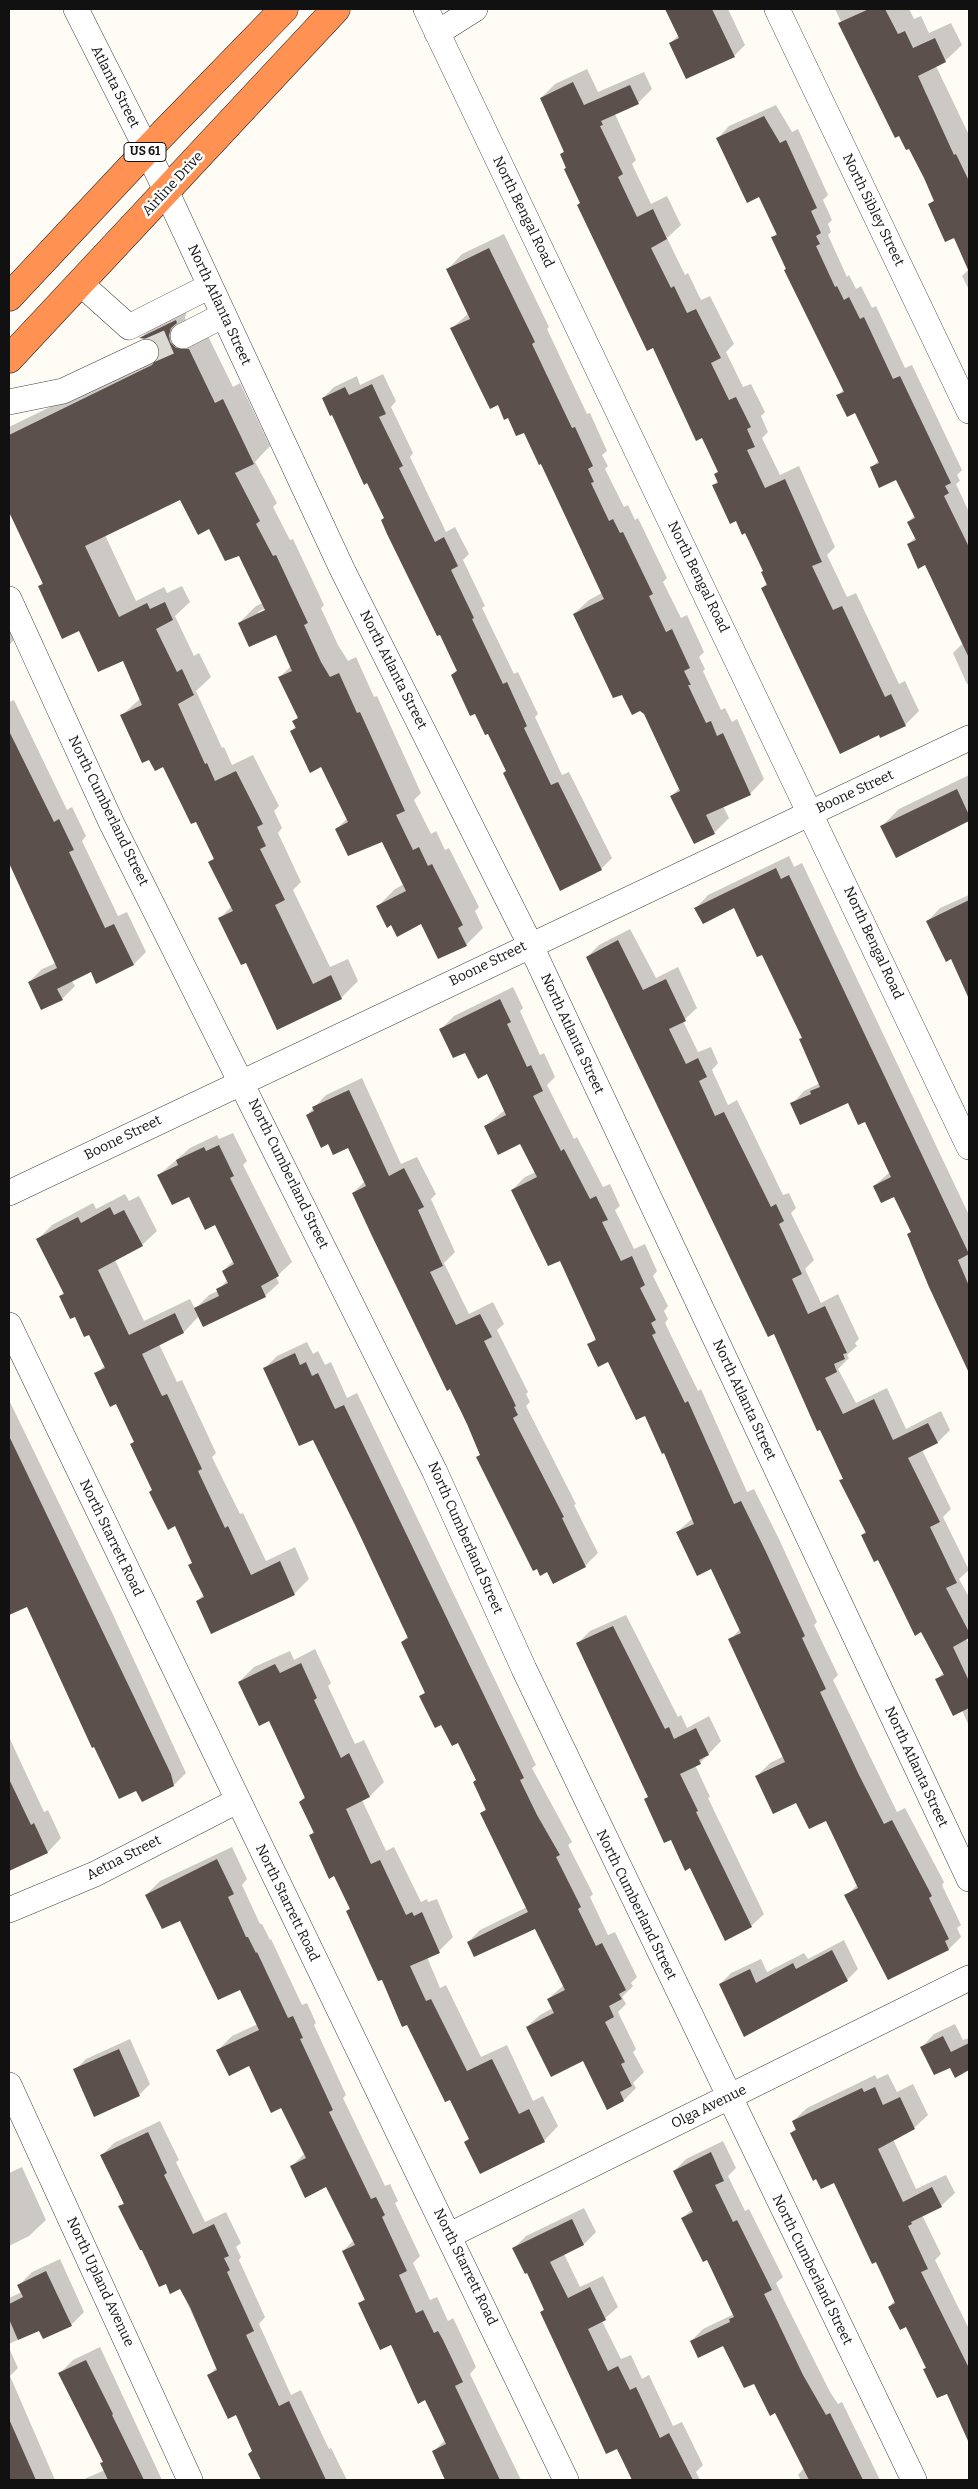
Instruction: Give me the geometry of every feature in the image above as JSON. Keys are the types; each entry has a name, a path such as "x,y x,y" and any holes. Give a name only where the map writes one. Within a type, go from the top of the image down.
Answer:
{"highway":[{"name":"US 61","path":"9,298 147,150 284,9"},
{"name":"Airline Drive","path":"9,359 336,9"}],"street":[{"name":"Atlanta Street","path":"76,9 166,192"},
{"name":"North Bengal Road","path":"426,9 811,812 969,1147"},
{"path":"437,33 475,9"},
{"name":"North Sibley Street","path":"777,9 969,411"},
{"name":"North Atlanta Street","path":"166,192 342,569 530,944 969,1879"},
{"path":"80,283 128,327 210,286"},
{"path":"183,336 224,316"},
{"path":"9,402 63,391 146,352"},
{"name":"North Cumberland Street","path":"9,599 111,822 435,1472 524,1670 914,2480"},
{"name":"Boone Street","path":"9,1193 530,944 969,738"},
{"name":"North Starrett Road","path":"9,1325 237,1800 450,2235 566,2480"},
{"name":"Aetna Street","path":"9,1910 95,1874 237,1800"},
{"name":"Olga Avenue","path":"450,2235 969,1978"},
{"name":"North Upland Avenue","path":"9,2085 190,2480"}],"building":[{"path":"665,9 712,9 735,57 686,79 669,43 679,38"},
{"path":"869,9 885,9 898,34 905,31 913,48 935,38 946,62 918,76 954,155 956,154 969,181 969,272 954,238 945,242 928,204 934,201 924,178 909,149 906,150 899,136 895,138 838,23"},
{"path":"573,82 584,105 630,85 639,104 601,121 603,125 600,126 623,174 618,177 637,217 653,209 667,239 651,248 671,288 674,286 687,313 696,309 721,358 711,363 729,400 736,397 751,427 747,429 755,447 747,450 765,488 785,479 822,562 812,566 833,610 842,606 885,697 891,694 906,726 880,738 879,735 840,754 761,588 767,585 761,572 763,571 745,533 742,535 736,521 730,524 712,485 718,483 714,474 718,472 702,438 696,441 653,348 647,351 577,205 580,203 564,169 566,168 560,154 564,152 540,98"},
{"path":"764,116 780,143 786,140 817,208 811,211 821,233 816,236 820,244 816,246 835,287 837,286 844,300 849,297 860,319 864,317 893,379 900,376 951,483 945,486 949,493 944,496 969,547 969,658 925,565 918,569 907,544 916,540 907,522 915,518 896,480 879,488 870,467 879,463 855,413 847,417 836,395 844,392 784,270 786,269 771,237 777,235 759,197 747,203 716,138"},
{"path":"489,248 535,342 532,344 572,428 575,427 593,466 588,469 594,482 591,483 609,521 613,519 620,533 623,532 653,594 649,596 666,632 672,629 690,668 684,671 691,685 688,685 706,723 711,721 717,736 723,733 751,795 706,815 715,834 694,844 670,796 680,791 644,714 640,711 632,715 622,695 613,698 573,614 604,599 541,464 539,465 524,433 516,436 508,418 504,420 498,405 490,409 450,328 470,319 446,269"},
{"path":"176,320 177,323 171,328 169,335 170,342 176,348 189,349 215,403 223,399 254,464 235,473 260,521 256,524 273,556 276,555 308,623 304,625 321,662 330,677 339,673 357,713 360,712 405,811 396,815 413,850 419,847 428,866 432,864 463,925 458,928 467,946 438,959 421,924 397,937 391,925 387,928 376,906 406,891 382,842 348,856 335,829 348,822 321,767 310,773 290,731 296,728 292,721 298,718 278,677 292,671 276,635 249,647 238,623 265,610 239,556 225,561 209,529 198,535 180,500 85,546 119,617 147,603 150,609 165,602 173,620 156,629 177,672 182,669 194,695 178,704 205,764 207,763 215,781 236,771 263,824 257,827 266,846 260,849 285,900 275,905 313,984 331,975 342,999 277,1030 246,963 241,965 218,918 233,911 208,862 214,859 196,822 191,824 163,767 155,771 149,760 142,763 120,715 142,705 123,661 98,672 79,631 62,639 38,586 43,584 9,512 9,435 152,365 160,354 159,345 154,340 139,338"},
{"path":"372,384 386,414 379,417 403,466 399,468 435,542 444,537 458,566 451,570 474,618 472,619 503,684 507,682 527,726 524,728 551,785 558,782 602,870 560,891 503,773 506,771 488,734 485,735 475,714 470,716 451,675 457,671 440,635 437,636 387,534 381,520 384,518 367,483 364,485 332,415 330,416 322,398 345,387 349,395"},
{"path":"9,731 54,822 59,819 74,850 69,852 105,928 114,924 134,965 96,984 91,972 57,989 63,1000 41,1010 28,982 57,968 9,863"},
{"path":"957,789 969,815 969,821 896,858 880,826"},
{"path":"776,868 781,879 789,875 969,1254 958,1260 969,1286 969,1373 929,1287 907,1234 911,1232 894,1197 881,1203 873,1186 891,1177 865,1122 858,1125 848,1103 800,1125 790,1103 811,1094 810,1091 820,1087 799,1039 802,1038 762,955 757,957 734,908 703,924 694,908"},
{"path":"969,900 969,999 951,959 946,962 926,921"},
{"path":"618,940 643,990 666,979 686,1021 669,1029 686,1064 698,1058 707,1077 699,1081 715,1116 724,1112 771,1207 776,1204 784,1221 779,1224 802,1274 792,1279 808,1314 825,1306 847,1353 843,1354 845,1359 834,1364 837,1372 825,1378 843,1414 874,1399 893,1440 928,1423 938,1443 908,1458 940,1522 930,1527 957,1583 946,1588 969,1632 969,1638 953,1647 969,1681 969,1708 953,1716 935,1679 944,1675 921,1632 915,1636 878,1560 874,1562 861,1535 866,1533 839,1480 843,1479 820,1430 817,1431 774,1334 768,1337 586,957"},
{"path":"500,999 511,1022 507,1024 527,1067 531,1065 543,1091 533,1096 561,1151 564,1149 590,1199 596,1196 608,1220 602,1222 621,1261 632,1256 645,1285 640,1288 656,1320 651,1323 656,1333 652,1335 685,1403 688,1401 734,1504 741,1501 766,1552 805,1636 802,1638 826,1689 820,1692 859,1775 884,1824 892,1820 932,1896 929,1898 949,1939 945,1941 949,1950 888,1980 844,1895 858,1888 826,1821 809,1829 796,1803 773,1814 755,1776 785,1762 728,1639 741,1633 711,1569 697,1576 676,1532 694,1524 664,1453 662,1454 645,1416 636,1420 608,1362 598,1367 587,1344 596,1340 560,1261 548,1266 511,1190 537,1177 520,1144 498,1155 484,1126 506,1115 487,1074 478,1079 465,1053 453,1058 439,1029"},
{"path":"349,1090 389,1176 404,1168 424,1207 418,1210 443,1266 430,1272 456,1325 480,1314 492,1337 484,1341 516,1406 514,1407 518,1415 513,1418 564,1517 562,1518 586,1567 553,1584 547,1572 540,1576 537,1569 533,1571 476,1457 480,1455 467,1424 450,1389 447,1391 372,1236 352,1193 366,1186 348,1148 333,1155 328,1144 321,1148 306,1115 314,1111 312,1107"},
{"path":"219,1145 234,1176 230,1178 279,1276 261,1286 266,1297 203,1327 194,1308 219,1296 216,1289 228,1283 222,1271 234,1264 215,1225 205,1230 189,1197 172,1205 157,1175 178,1165 176,1160 204,1147 206,1151"},
{"path":"110,1207 114,1215 124,1210 143,1246 98,1270 129,1335 175,1313 184,1333 142,1354 162,1396 167,1394 202,1469 198,1471 225,1528 228,1526 251,1575 280,1561 295,1595 211,1634 196,1601 204,1597 188,1565 192,1563 175,1526 168,1530 149,1492 152,1490 130,1444 134,1442 116,1404 110,1407 94,1373 105,1368 89,1335 84,1337 75,1317 70,1319 59,1296 64,1294 36,1239 78,1217 81,1223"},
{"path":"295,1353 300,1365 306,1362 312,1376 318,1373 335,1409 344,1405 524,1778 520,1780 560,1855 556,1857 581,1907 578,1909 596,1946 602,1943 626,1990 619,1994 622,1999 609,2006 614,2017 605,2022 625,2062 621,2064 632,2086 620,2092 624,2101 607,2110 583,2061 551,2077 526,2027 554,2013 547,1999 565,1990 535,1929 474,1957 467,1942 528,1912 480,1813 486,1810 473,1782 476,1780 458,1743 452,1746 441,1725 435,1728 419,1696 425,1693 401,1642 408,1638 356,1527 313,1440 299,1446 263,1368"},
{"path":"9,1436 171,1774 174,1786 142,1802 136,1791 119,1799 94,1747 92,1748 27,1607 9,1615"},
{"path":"613,1626 665,1729 669,1727 674,1739 696,1728 709,1755 699,1760 701,1764 680,1774 698,1811 696,1812 752,1927 725,1941 690,1868 685,1871 671,1840 664,1843 644,1799 648,1797 576,1643"},
{"path":"301,1663 317,1698 314,1700 341,1758 349,1753 370,1797 346,1809 371,1864 380,1860 406,1915 412,1912 414,1916 422,1912 440,1953 410,1966 426,2001 431,1999 467,2071 492,2059 519,2114 529,2109 545,2142 480,2174 464,2142 469,2139 450,2100 445,2102 407,2025 402,2027 382,1980 378,1981 346,1911 350,1909 334,1876 329,1879 309,1835 314,1833 299,1802 305,1798 269,1721 259,1726 238,1682 275,1664 280,1673"},
{"path":"9,1779 31,1825 34,1823 48,1853 9,1871"},
{"path":"217,1859 234,1894 228,1897 246,1937 248,1937 257,1952 288,2018 293,2016 303,2038 300,2039 333,2110 329,2112 371,2199 376,2197 385,2215 382,2217 407,2271 399,2275 416,2313 423,2310 434,2333 438,2331 443,2340 463,2382 455,2386 500,2480 445,2480 432,2451 446,2444 425,2400 418,2404 391,2345 380,2350 358,2303 365,2300 342,2251 355,2245 326,2187 305,2198 290,2166 306,2158 281,2108 271,2113 249,2066 229,2076 216,2050 259,2030 240,1990 218,2000 180,1921 162,1929 145,1895"},
{"path":"832,1950 848,1981 744,2037 719,1984 750,1969 756,1983 793,1963 796,1969"},
{"path":"943,2036 951,2052 969,2043 969,2070 955,2078 950,2068 934,2075 920,2047"},
{"path":"119,2049 140,2096 94,2117 73,2069"},
{"path":"875,2087 883,2105 900,2097 915,2129 878,2149 903,2202 932,2187 942,2207 911,2222 912,2224 908,2226 928,2269 921,2272 969,2368 969,2443 947,2394 937,2398 923,2369 926,2368 906,2327 900,2330 888,2307 895,2303 876,2262 872,2264 834,2183 821,2189 816,2179 813,2181 790,2133 796,2130 792,2121 862,2088 864,2092"},
{"path":"148,2132 167,2173 164,2175 193,2234 214,2224 229,2256 224,2258 230,2270 227,2272 254,2331 246,2335 279,2406 289,2401 326,2480 261,2480 248,2454 252,2451 236,2415 228,2419 207,2375 217,2370 190,2307 180,2289 170,2294 166,2284 159,2287 142,2250 140,2250 118,2206 124,2204 100,2155"},
{"path":"711,2152 724,2181 715,2185 733,2222 737,2220 772,2290 764,2294 803,2375 826,2415 830,2413 863,2480 809,2480 775,2413 770,2416 754,2384 744,2388 723,2346 698,2358 690,2341 730,2322 729,2319 734,2317 707,2260 703,2262 681,2218 693,2212 673,2171"},
{"path":"572,2219 584,2245 550,2262 568,2298 590,2287 606,2320 588,2329 608,2371 618,2366 630,2390 636,2387 660,2438 669,2433 693,2480 632,2480 617,2449 606,2454 540,2312 544,2310 527,2273 525,2274 512,2248"},
{"path":"46,2271 72,2326 43,2339 39,2331 18,2340 9,2319 9,2304 23,2297 17,2285"},
{"path":"86,2360 144,2480 108,2480 100,2463 103,2462 58,2373"},
{"path":"9,2419 36,2480 9,2480"}],"tunnel":[{"path":"146,352 183,336"}]}
